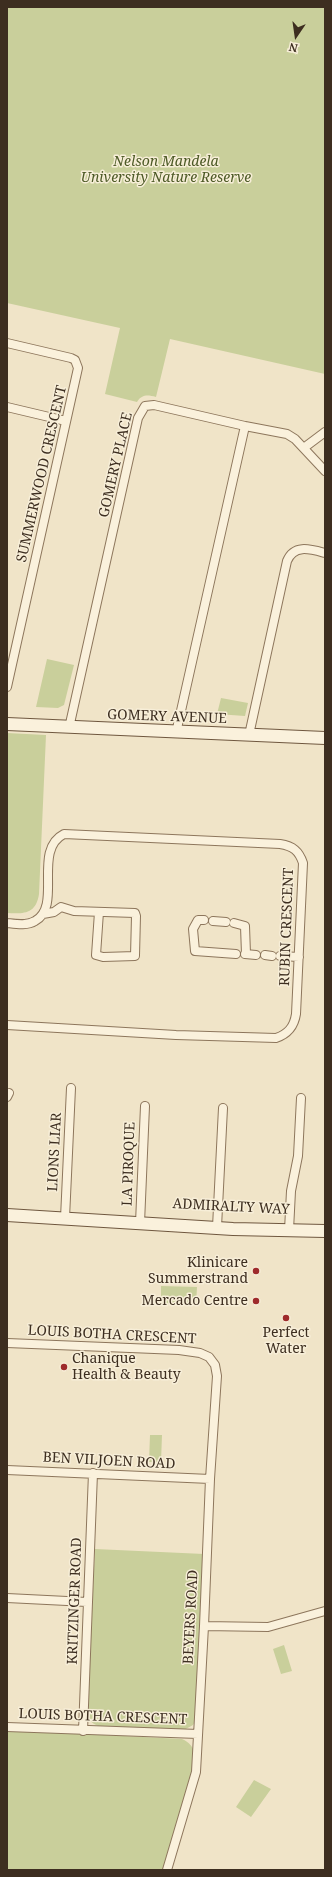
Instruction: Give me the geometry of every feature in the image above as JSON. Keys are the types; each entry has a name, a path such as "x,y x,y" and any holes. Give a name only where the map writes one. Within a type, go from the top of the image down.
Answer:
{"street":[{"name":"SUMMERWOOD CRESCENT","path":"7,343 75,360 78,368 7,683"},
{"name":"GOMERY PLACE","path":"69,728 141,413 147,406 154,405 287,434 305,447 325,471"},
{"path":"7,407 66,421"},
{"path":"176,733 246,426"},
{"path":"305,447 325,432"},
{"path":"249,735 287,561 290,554 297,550 306,549 325,553"},
{"name":"GOMERY AVENUE","path":"7,724 176,733 325,736"},
{"name":"RUBIN CRESCENT","path":"7,1025 176,1035 276,1038 288,1032 295,1021 300,957 303,863 300,854 295,849 280,844 64,834 54,842 50,851 47,898 43,914"},
{"path":"7,923 30,923 39,919 43,914 54,912 61,907 70,911 99,912 135,914 134,956 103,957 96,955 99,912"},
{"path":"236,954 195,951 194,925 198,920 245,926 245,954 256,955"},
{"path":"272,956 300,957"},
{"name":"LIONS LIAR","path":"65,1218 71,1088"},
{"path":"289,1227 291,1191 298,1156 301,1098"},
{"name":"LA PIROQUE","path":"139,1222 145,1106"},
{"path":"217,1224 223,1108"},
{"name":"ADMIRALTY WAY","path":"7,1215 139,1222 289,1227 324,1230"},
{"name":"LOUIS BOTHA CRESCENT","path":"7,1342 180,1350 203,1354 214,1361"},
{"name":"BEYERS ROAD","path":"167,1870 196,1772 210,1479 217,1383 217,1369 214,1361"},
{"name":"BEN VILJOEN ROAD","path":"7,1470 210,1479"},
{"name":"KRITZINGER ROAD","path":"83,1731 87,1602 94,1473"},
{"path":"7,1598 87,1602"},
{"path":"204,1626 268,1628 325,1611"},
{"name":"LOUIS BOTHA CRESCENT","path":"7,1727 83,1731 198,1734"}],"green space":[{"name":"Nelson Mandela University Nature Reserve","path":"7,7 325,7 325,374 170,339 156,397 145,396 137,402 105,394 120,328 7,303"},
{"path":"47,659 74,665 64,705 58,708 36,707"},
{"path":"221,698 248,703 245,716 217,714"},
{"path":"7,733 46,735 39,894 35,906 24,913 7,913"},
{"path":"161,1286 197,1287 196,1305 161,1303"},
{"path":"150,1435 162,1435 161,1462 149,1462"},
{"path":"95,1549 204,1554 196,1720 193,1725 184,1730 102,1727 94,1724 89,1718 87,1712"},
{"path":"284,1645 292,1671 281,1674 273,1649"},
{"path":"7,1730 182,1739 187,1742 194,1752 194,1771 164,1870 7,1870"},
{"path":"254,1780 271,1789 251,1817 236,1807"}],"place":[{"name":"Klinicare Summerstrand","path":"256,1271"},
{"name":"Mercado Centre","path":"256,1301"},
{"name":"Perfect Water","path":"286,1318"},
{"name":"Chanique Health & Beauty","path":"64,1367"}]}
